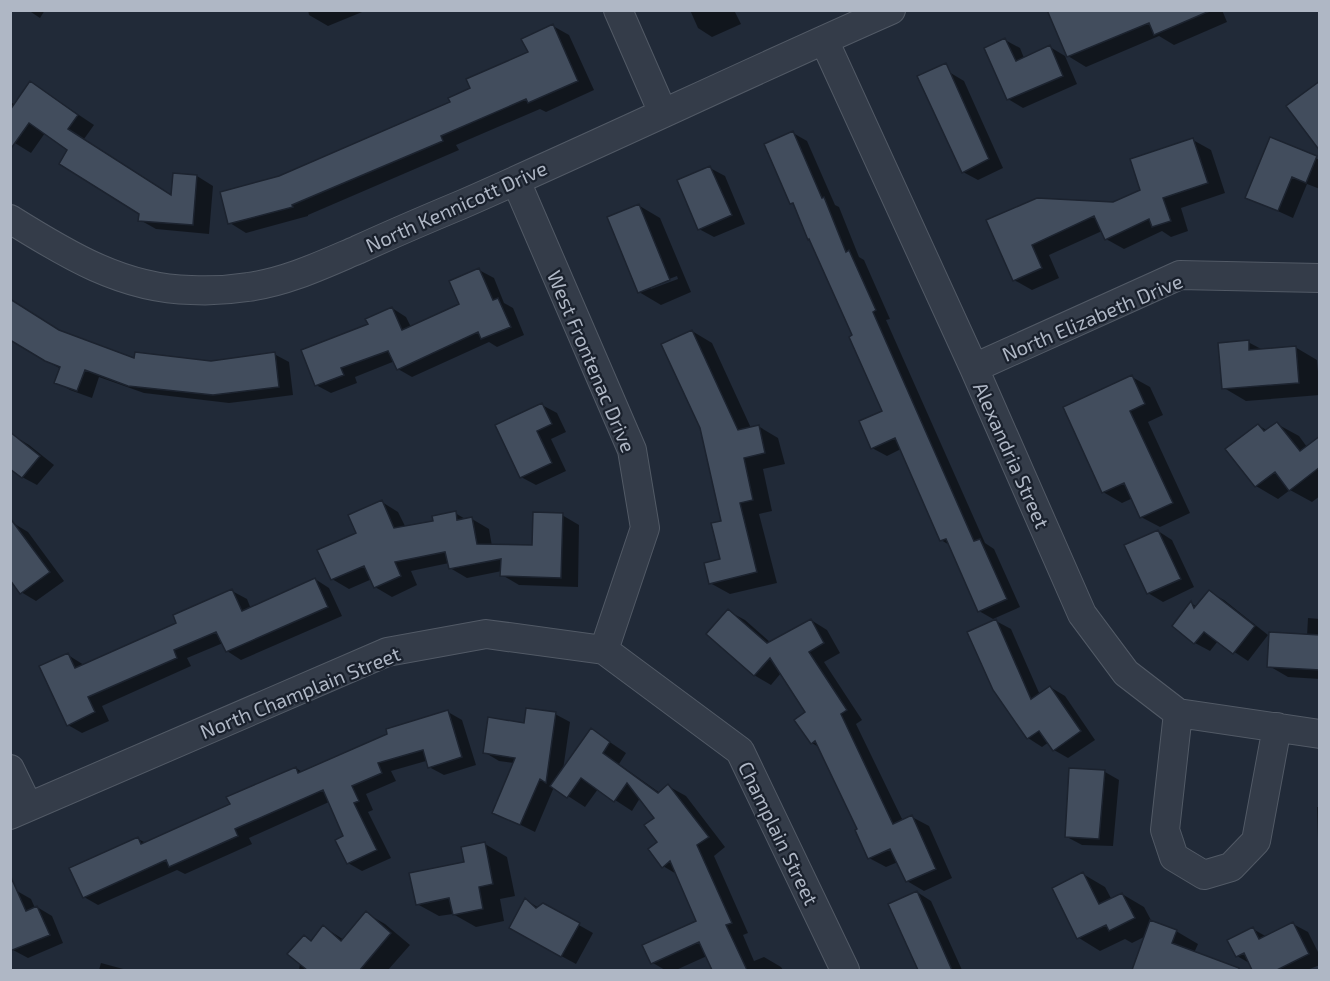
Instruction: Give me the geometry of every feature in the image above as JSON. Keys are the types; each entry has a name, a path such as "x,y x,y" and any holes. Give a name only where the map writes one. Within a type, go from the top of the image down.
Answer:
{"street":[{"path":"618,10 663,113"},
{"name":"North Kennicott Drive","path":"10,219 60,250 97,269 128,280 189,290 250,287 319,266 516,181 891,10"},
{"name":"Alexandria Street","path":"824,40 974,368 1082,614 1126,673 1178,713 1320,734"},
{"name":"West Frontenac Drive","path":"516,181 632,450 645,528 604,650"},
{"name":"North Elizabeth Drive","path":"974,368 1180,275 1320,278"},
{"name":"North Champlain Street","path":"19,810 387,652 486,634 604,650"},
{"name":"Champlain Street","path":"604,650 740,751 845,970"},
{"path":"1178,713 1165,830 1174,857 1204,875 1231,867 1256,841 1277,728"},
{"path":"10,769 19,810"}],"building":[{"path":"1047,10 1212,10 1154,35 1149,23 1067,57"},
{"path":"553,24 578,81 528,103 526,99 441,136 443,141 292,205 293,207 228,224 220,192 279,176 450,102 448,98 470,88 466,79 528,52 521,39"},
{"path":"1005,38 1016,61 1050,45 1063,76 1007,100 984,48"},
{"path":"946,63 989,159 962,173 917,76"},
{"path":"30,81 78,115 68,129 171,195 173,173 197,175 193,225 138,221 139,214 59,164 67,150 29,123 10,150 10,110"},
{"path":"1320,81 1320,151 1286,106"},
{"path":"793,131 822,198 824,197 846,252 849,250 876,310 873,312 974,541 980,539 1007,599 978,612 946,539 940,541 895,438 871,449 859,421 882,411 849,337 852,335 764,144"},
{"path":"1270,137 1317,156 1306,183 1292,177 1278,211 1245,198"},
{"path":"1193,138 1208,183 1163,198 1171,221 1152,227 1149,219 1105,240 1094,216 1032,245 1042,268 1013,281 986,220 1037,198 1113,202 1140,190 1130,159"},
{"path":"710,166 732,215 698,230 677,180"},
{"path":"639,204 670,280 638,293 607,217"},
{"path":"479,268 493,300 498,298 511,327 481,339 478,332 397,370 388,351 341,368 344,375 315,386 301,350 368,324 365,319 392,307 402,330 459,304 449,281"},
{"path":"10,299 59,330 134,358 135,352 211,361 275,352 279,387 213,395 128,386 85,370 77,391 54,383 60,367 45,361 10,340"},
{"path":"692,330 738,430 759,425 765,453 744,458 753,500 740,503 757,572 709,584 704,563 720,559 711,523 721,521 700,428 661,344"},
{"path":"1249,340 1249,350 1296,346 1299,383 1222,389 1218,343"},
{"path":"1132,375 1145,404 1130,411 1173,503 1140,518 1124,483 1102,493 1063,407"},
{"path":"542,403 552,424 537,431 552,463 520,478 495,425"},
{"path":"1277,422 1300,451 1320,436 1320,467 1289,491 1275,472 1255,487 1225,449 1258,424 1264,431"},
{"path":"10,432 40,456 22,478 10,469"},
{"path":"382,500 394,528 433,521 432,516 456,511 457,520 472,517 477,544 532,545 533,512 563,513 561,578 500,576 501,559 449,569 445,552 395,562 401,576 374,588 364,566 331,580 317,550 356,533 348,515"},
{"path":"10,518 50,572 20,594 10,580"},
{"path":"1158,530 1181,579 1147,594 1124,545"},
{"path":"315,578 328,607 226,652 216,632 174,650 177,658 88,697 95,712 67,726 39,666 68,653 75,668 176,623 173,615 232,589 242,611"},
{"path":"1209,590 1255,626 1233,654 1204,632 1194,644 1172,626 1191,601 1194,608"},
{"path":"728,609 767,643 811,619 824,643 809,652 847,710 841,714 893,824 912,815 936,869 906,882 890,849 868,859 855,830 857,829 815,741 811,744 794,720 805,712 770,658 754,676 706,634"},
{"path":"996,619 1031,699 1050,686 1081,731 1053,751 1039,731 1027,739 993,690 967,632"},
{"path":"1269,632 1320,635 1320,670 1267,667"},
{"path":"526,708 556,712 546,783 540,779 520,825 492,813 515,758 483,753 488,717 524,723"},
{"path":"448,710 462,757 428,768 423,750 378,763 382,773 352,786 359,801 354,803 377,850 347,864 335,840 343,836 323,790 235,829 238,836 169,867 166,860 83,898 69,868 138,837 141,844 230,804 226,797 296,767 298,773 387,734 386,729"},
{"path":"591,728 610,742 603,753 658,793 668,784 709,837 697,845 732,923 726,925 747,970 712,970 699,942 651,964 642,945 696,921 670,861 662,868 648,849 657,842 644,825 654,818 627,783 614,802 581,778 567,798 550,786"},
{"path":"1069,768 1105,770 1099,839 1065,837"},
{"path":"485,842 493,884 479,887 483,909 453,915 449,898 416,905 409,873 464,862 461,847"},
{"path":"1083,872 1099,904 1122,893 1135,918 1109,931 1106,925 1077,939 1052,888"},
{"path":"10,875 26,911 37,906 50,935 10,951"},
{"path":"917,891 952,970 918,970 888,904"},
{"path":"525,898 536,908 543,903 580,923 561,957 509,928"},
{"path":"366,911 391,933 360,970 307,970 287,954 304,935 311,941 323,925 341,941"},
{"path":"1150,920 1177,930 1172,943 1239,968 1239,970 1132,970"},
{"path":"1293,922 1309,954 1277,970 1252,970 1244,953 1236,957 1227,940 1253,927 1259,939"}]}
